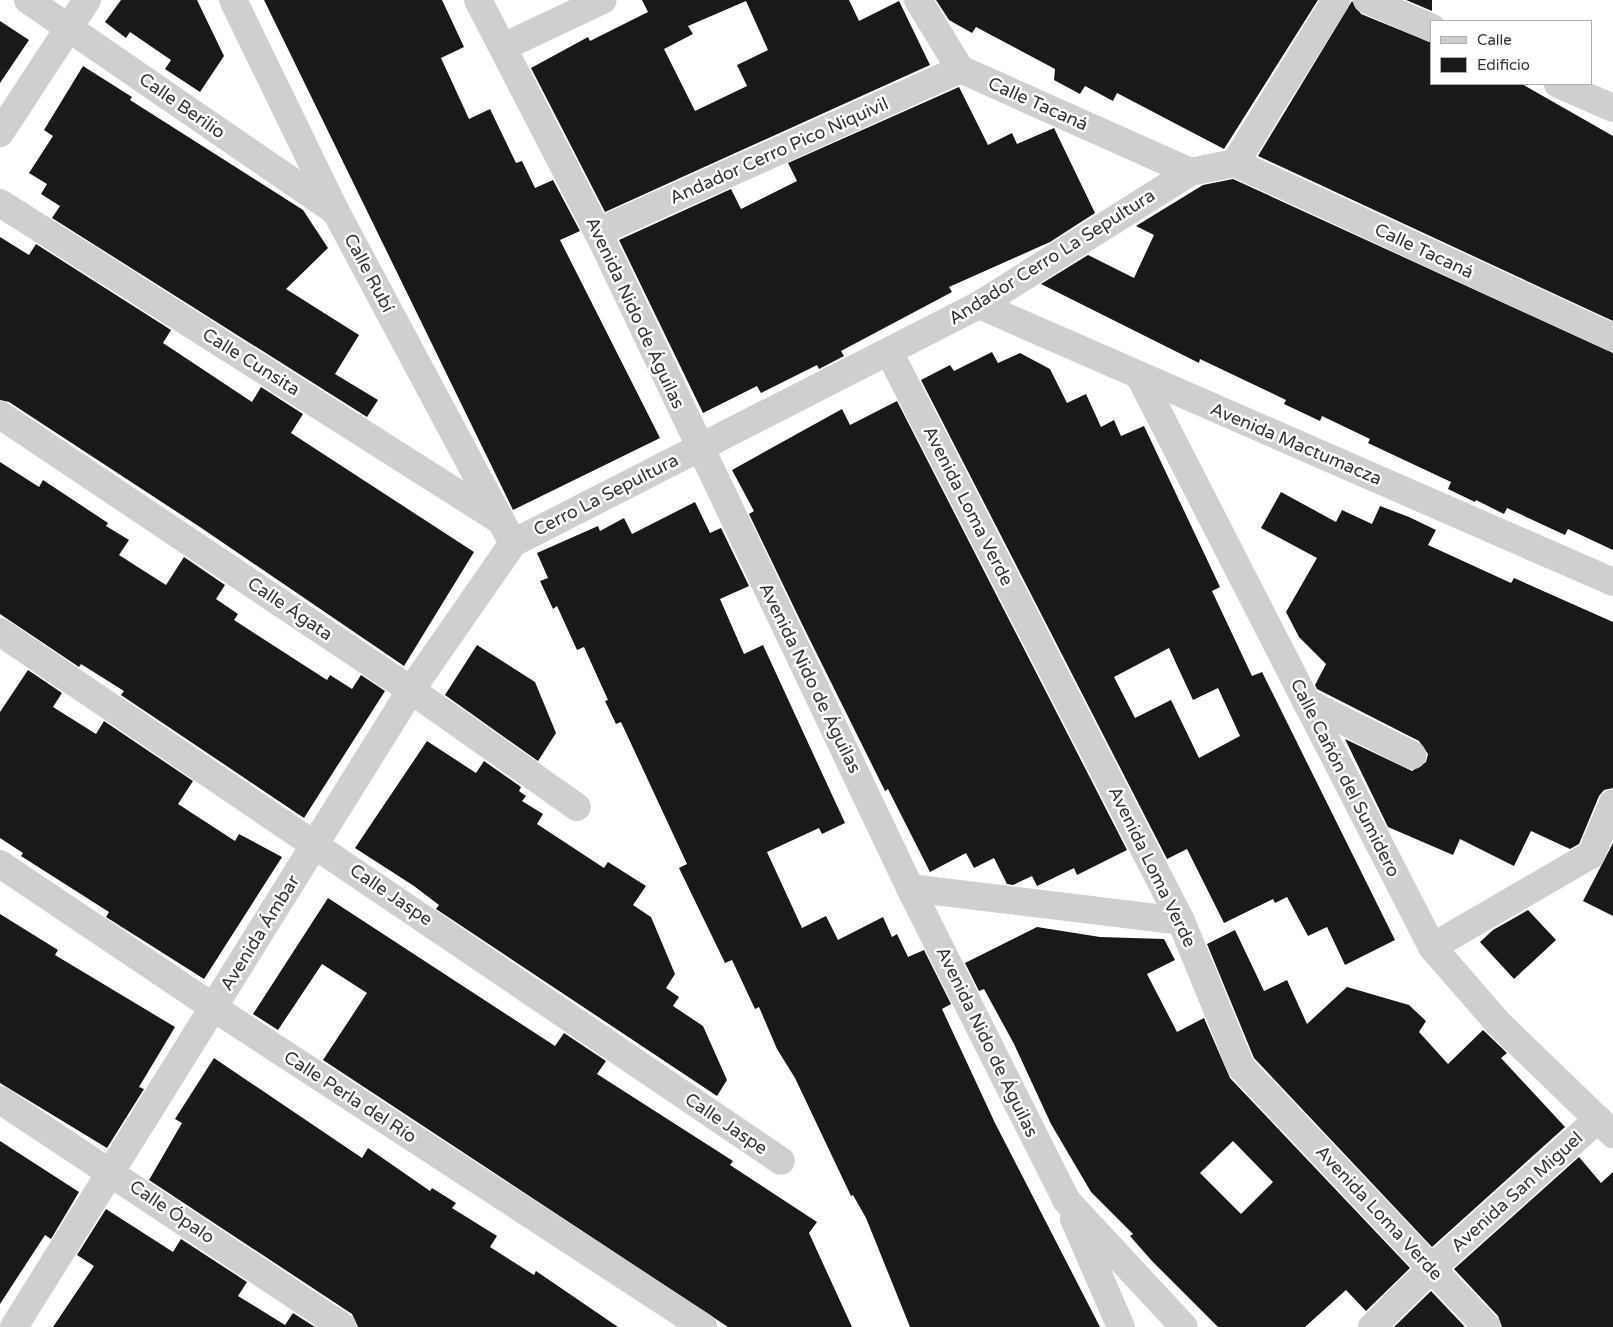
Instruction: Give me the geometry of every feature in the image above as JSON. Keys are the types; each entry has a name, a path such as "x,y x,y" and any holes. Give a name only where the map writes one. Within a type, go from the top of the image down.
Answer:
{"street":[{"name":"Calle Berilio","path":"28,0 336,212"},
{"path":"0,133 87,0"},
{"name":"Calle Rubí","path":"233,0 336,212 508,532"},
{"name":"Avenida Nido de Águilas","path":"478,0 598,232 910,888 1066,1200 1184,1327"},
{"path":"503,47 604,0"},
{"path":"918,0 960,69"},
{"path":"1234,163 1336,0"},
{"path":"1368,0 1430,27"},
{"name":"Calle Tacaná","path":"960,69 1190,172"},
{"name":"Andador Cerro Pico Niquivil","path":"598,232 960,69"},
{"path":"1560,85 1613,108"},
{"name":"Calle Tacaná","path":"1234,163 1613,338"},
{"name":"Andador Cerro La Sepultura","path":"699,446 979,305 1190,172 1234,163"},
{"name":"Calle Cunsita","path":"0,202 508,532"},
{"name":"Avenida Mactumacza","path":"979,305 1613,582"},
{"name":"Avenida Loma Verde","path":"889,352 1181,921 1241,1067 1487,1327"},
{"name":"Calle Cañón del Sumidero","path":"1140,376 1432,947 1498,1023 1606,1127"},
{"name":"Calle Ágata","path":"0,415 411,690 577,807"},
{"name":"Cerro La Sepultura","path":"508,532 699,446"},
{"name":"Avenida Ámbar","path":"14,1327 316,844 508,532"},
{"name":"Calle Jaspe","path":"0,632 316,844 781,1161"},
{"path":"1306,702 1412,755"},
{"path":"1432,947 1591,854 1613,803"},
{"name":"Calle Perla del Río","path":"0,864 214,1008 703,1327"},
{"path":"910,888 1181,921"},
{"name":"Calle Ópalo","path":"0,1100 112,1172 343,1327"},
{"name":"Avenida San Miguel","path":"1372,1327 1432,1268 1606,1127"},
{"path":"1066,1200 1121,1327"}],"building":[{"path":"121,0 197,0 224,56 200,92 165,69 171,60 130,32 126,38 105,22"},
{"path":"264,0 442,0 464,47 441,58 469,119 490,109 516,163 522,161 535,188 553,180 580,231 560,240 660,438 513,510"},
{"path":"642,0 849,0 859,21 899,1 930,65 605,212 531,68 588,37 590,41 648,12","holes":["746,1 768,50 737,65 747,86 695,111 664,49 693,34 688,26"]},
{"path":"936,0 1318,0 1224,149 1117,93 1113,101 1085,86 1080,94 1054,80 1055,69 976,27 972,33 949,20"},
{"path":"1406,0 1432,0 1432,11"},
{"path":"1352,1 1361,14 1430,42 1430,85 1524,85 1613,136 1613,321 1258,156"},
{"path":"0,21 29,40 0,83"},
{"path":"83,66 132,97 130,100 303,210 328,248 286,289 359,335 335,374 378,400 367,417 52,218 60,206 41,194 47,184 29,173 53,136 44,130"},
{"path":"959,87 988,145 1012,133 1017,144 1054,128 1095,213 1050,242 949,287 952,292 841,351 844,356 819,369 817,365 761,393 757,386 703,413 619,240 731,189 741,209 797,181 788,163"},
{"path":"1233,179 1613,353 1613,550 1568,529 1565,535 1507,508 1504,514 1476,500 1475,502 1448,489 1451,482 1368,443 1370,439 1322,416 1320,421 1284,404 1286,400 1200,359 1199,363 1041,284 1088,255 1134,278 1154,235 1136,226 1203,185"},
{"path":"0,237 29,255 36,244 171,330 163,343 252,402 261,387 303,414 291,433 474,552 404,666 200,527 9,402 0,400"},
{"path":"992,352 998,363 1020,353 1050,369 1067,403 1086,394 1101,427 1114,420 1121,436 1144,426 1220,587 1212,591 1252,676 1262,672 1395,940 1345,965 1327,927 1308,936 1287,897 1275,903 1273,899 1224,923 1187,849 1167,859 921,380 950,365 954,371","holes":["1169,648 1193,700 1218,688 1240,736 1199,758 1171,700 1135,718 1114,677"]},
{"path":"897,401 1127,850 1077,875 1074,868 1037,886 1032,876 1013,885 1007,884 994,858 974,868 966,853 930,872 888,789 885,791 802,624 749,514 754,511 732,470 842,409 850,425"},
{"path":"0,462 39,487 43,480 108,523 106,526 129,540 119,555 166,585 184,557 225,585 216,599 238,614 234,620 327,680 330,675 352,689 361,675 385,691 304,818 121,695 124,691 81,664 79,667 0,614"},
{"path":"1281,492 1336,522 1342,510 1372,524 1380,506 1409,517 1436,530 1428,545 1511,583 1514,578 1613,622 1613,788 1604,790 1599,796 1579,844 1570,849 1531,831 1514,866 1460,839 1453,855 1388,827 1345,739 1412,771 1426,762 1428,754 1419,741 1317,689 1315,685 1326,664 1299,637 1286,612 1317,558 1261,528"},
{"path":"695,502 710,533 721,528 749,586 720,599 744,654 763,645 845,823 822,834 819,828 767,852 802,928 826,916 838,940 883,917 892,937 897,934 908,957 924,950 951,1004 942,1009 995,1123 1100,1327 910,1327 866,1218 853,1195 851,1196 795,1078 777,1049 759,1007 755,1009 732,960 725,963 679,868 687,864 621,722 616,724 605,701 608,700 584,647 577,650 557,606 553,609 540,581 548,578 537,553 598,526 600,531 624,518 632,534"},
{"path":"477,645 535,682 556,733 538,761 445,695"},
{"path":"28,670 62,693 53,707 96,734 104,721 193,781 178,804 235,841 239,834 282,857 204,979 106,917 109,912 21,856 23,853 0,838 0,712"},
{"path":"427,741 476,773 484,761 521,787 519,791 526,796 522,801 543,814 537,824 604,868 608,862 646,886 633,905 651,917 675,974 666,988 679,997 673,1006 703,1026 727,1080 717,1096 436,909 439,905 414,886 355,848"},
{"path":"1613,843 1613,916 1583,901"},
{"path":"328,898 555,1046 564,1033 606,1061 597,1074 733,1161 730,1165 817,1222 809,1233 852,1327 728,1327 323,1060 367,993 322,964 278,1030 253,1014"},
{"path":"1528,910 1556,940 1514,979 1480,942 1493,930"},
{"path":"0,914 58,950 55,955 175,1027 139,1087 144,1089 107,1148 0,1083"},
{"path":"1037,927 1100,937 1164,939 1175,960 1147,974 1177,1032 1204,1018 1230,1078 1410,1268 1366,1311 1346,1290 1305,1327 1218,1327 1152,1261 1130,1236 1133,1234 1091,1192 1051,1124 1014,1044 984,989 979,991 965,963","holes":["1233,1141 1273,1182 1241,1214 1200,1173"]},
{"path":"1235,930 1264,991 1287,980 1307,1024 1347,987 1409,1005 1426,1021 1419,1032 1448,1064 1483,1030 1507,1053 1501,1058 1565,1127 1432,1247 1254,1058 1207,944"},
{"path":"214,1058 362,1158 368,1148 430,1191 432,1188 456,1203 452,1208 497,1236 490,1247 534,1275 536,1271 618,1327 358,1327 352,1314 149,1180 182,1123 175,1119"},
{"path":"0,1141 79,1192 51,1239 45,1235 0,1304"},
{"path":"1579,1157 1601,1183 1613,1172 1613,1327 1502,1327 1498,1316 1454,1269"},
{"path":"106,1209 173,1252 181,1239 247,1282 238,1296 285,1325 293,1313 315,1327 53,1327 94,1266 77,1255"},
{"path":"1431,1291 1465,1327 1394,1327"}]}
